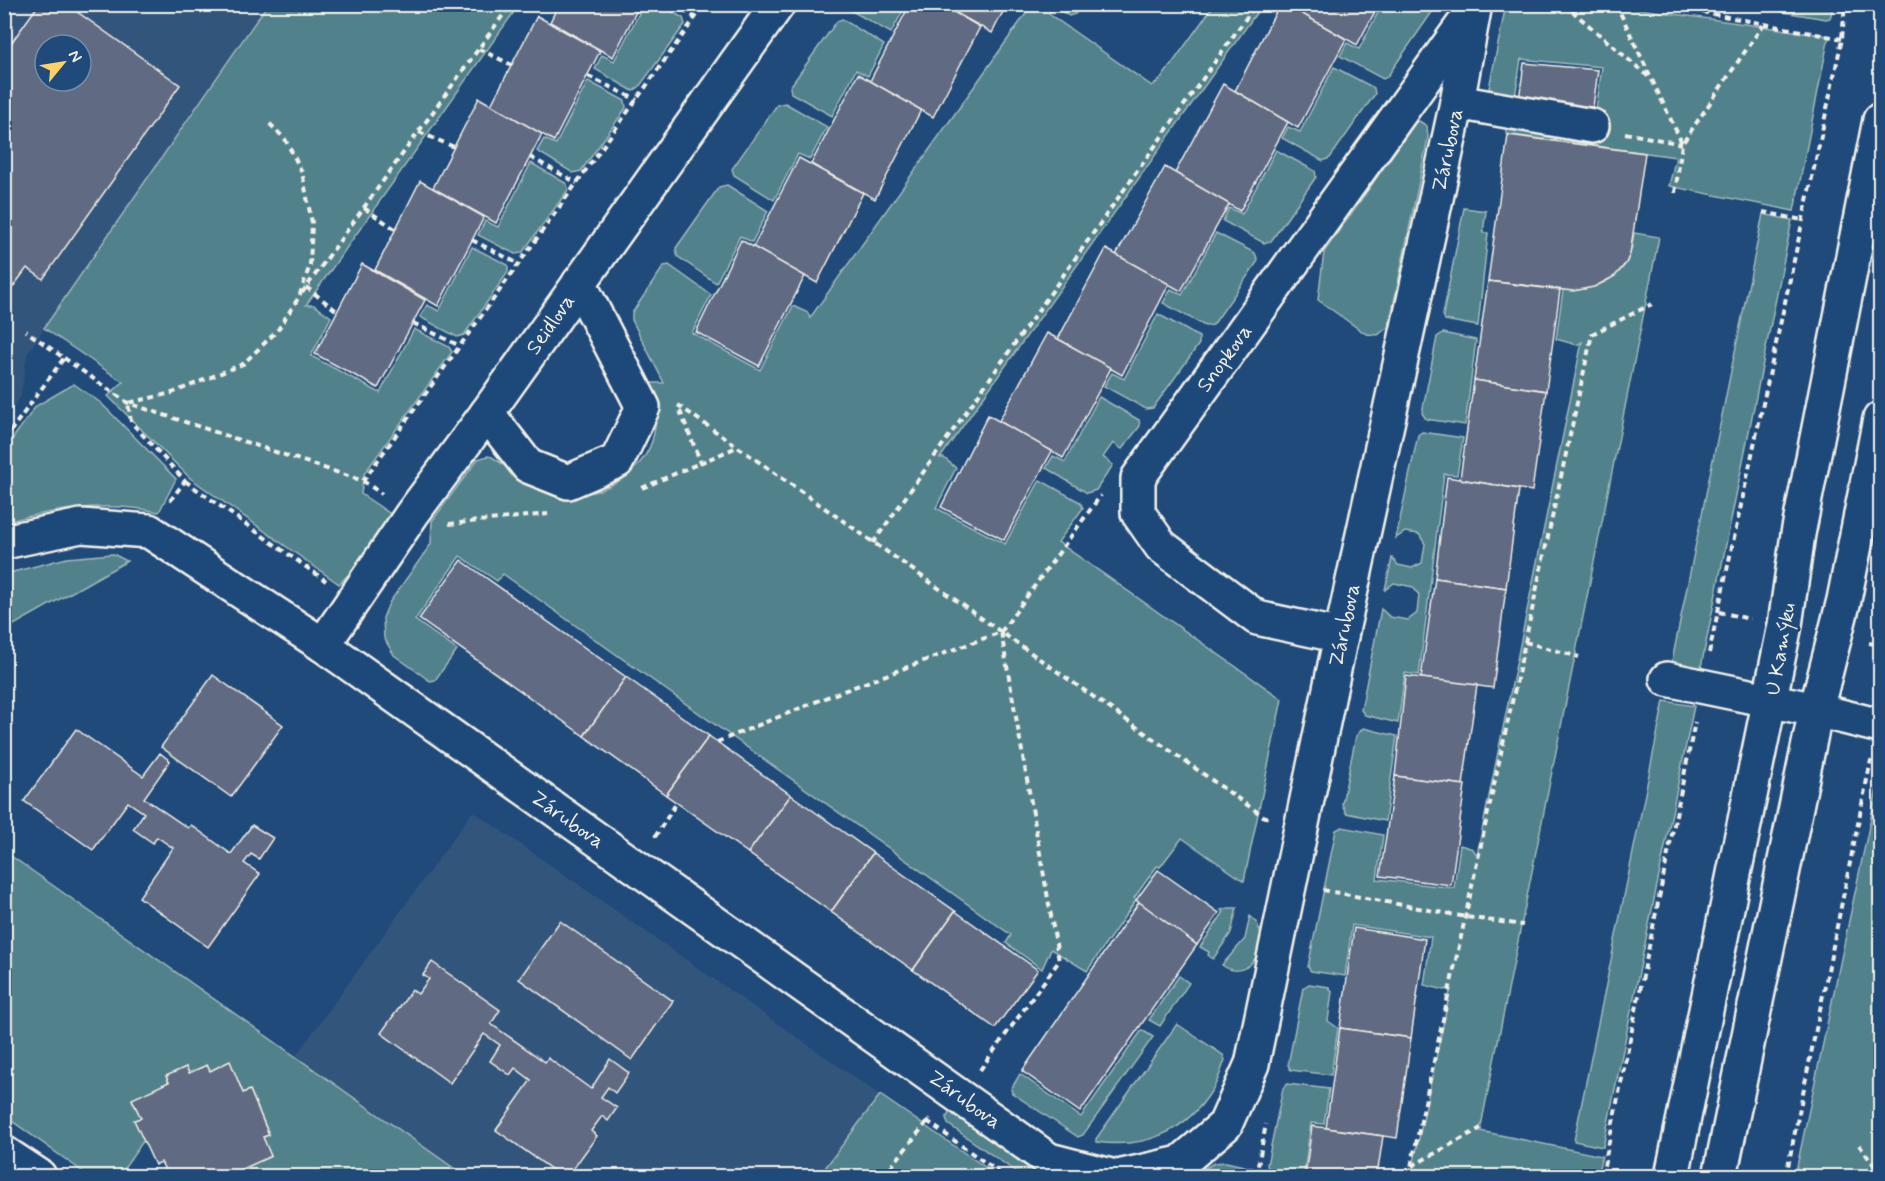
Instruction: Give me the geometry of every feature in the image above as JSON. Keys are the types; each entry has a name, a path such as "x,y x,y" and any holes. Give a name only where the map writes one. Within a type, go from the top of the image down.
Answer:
{"street":[{"name":"Seidlova","path":"323,645 412,514 487,413 778,4"},
{"name":"Zárubova","path":"1122,1176 1180,1163 1225,1125 1252,1065 1341,636 1457,102 1475,7"},
{"name":"Snopkova","path":"1138,478 1475,7"},
{"path":"1457,102 1592,126"},
{"name":"U Kamýku","path":"1672,1176 1785,625 1798,534 1881,120"},
{"path":"487,413 528,466 568,482 617,461 643,407 579,283"},
{"path":"1720,1176 1816,710 1844,600 1881,419"},
{"path":"1138,478 1138,513 1161,546 1257,618 1341,636"},
{"name":"Zárubova","path":"4,542 81,526 149,531 323,645 1049,1160 1112,1176"},
{"path":"1667,679 1879,725"},
{"path":"4,1153 39,1176"}],"path":[{"path":"128,403 172,393 243,364 277,331 306,287 512,4"},
{"path":"674,4 696,18"},
{"path":"363,481 705,4"},
{"path":"873,543 1256,4"},
{"path":"1564,4 1652,80"},
{"path":"1616,4 1682,144"},
{"path":"1661,4 1842,39"},
{"path":"1602,1176 1702,686 1842,39 1845,4"},
{"path":"1675,193 1682,144 1763,25"},
{"path":"479,49 512,65"},
{"path":"588,76 637,100"},
{"path":"269,123 285,139 302,172 312,223 310,265 299,297"},
{"path":"1592,126 1682,144"},
{"path":"418,132 454,147"},
{"path":"530,157 577,183"},
{"path":"364,208 395,229"},
{"path":"1763,212 1802,220"},
{"path":"472,240 519,264"},
{"path":"306,287 337,311"},
{"path":"1410,1176 1592,334 1652,304"},
{"path":"413,323 460,346"},
{"path":"26,331 128,403 363,481 428,526 559,513"},
{"path":"4,440 64,358"},
{"path":"671,396 701,463"},
{"path":"128,403 130,422 185,481 353,601"},
{"path":"677,405 1263,816 1301,829"},
{"path":"637,490 737,447"},
{"path":"717,742 830,696 1001,632 1107,488 1138,478"},
{"path":"149,531 185,481"},
{"path":"1719,612 1759,621"},
{"path":"884,1176 927,1121 961,1096 1059,961 1001,632"},
{"path":"1526,642 1579,657"},
{"path":"1786,1176 1879,725"},
{"path":"1290,884 1466,917 1523,925"},
{"path":"927,1121 1004,1176"},
{"path":"1412,1166 1481,1128"},
{"path":"1859,1145 1881,1173"}],"shaded area":[{"path":"5,5 267,5 27,354 21,396 5,419"},
{"path":"473,811 880,1095 819,1176 465,1176 295,1057"}],"green space":[{"path":"644,4 660,5 683,18 685,24 639,87 633,91 595,69 602,55 614,61"},
{"path":"849,4 906,5 891,33 850,10"},
{"path":"267,5 519,5 306,305 314,305 331,317 311,356 380,393 414,329 449,347 452,352 364,474 361,494 392,515 352,571 339,584 190,478 108,396 123,382 44,328"},
{"path":"1032,5 1082,5 1075,14 1069,16 1053,6 1049,14 1152,86 1161,79 1214,5 1262,5 940,458 944,458 956,468 936,508 1005,544 1040,480 1080,502 1083,508 1058,542 1282,699 1244,881 1182,838 1160,867 1157,866 1134,898 1136,900 1087,971 1051,949 1042,969 1006,943 1011,935 503,574 497,581 460,556 415,620 457,650 435,680 430,681 394,655 384,638 383,618 389,603 431,544 432,521 478,459 492,457 539,488 557,494 572,495 587,494 603,489 617,482 641,461 649,448 656,420 650,383 664,383 632,320 632,313 664,266 669,265 711,295 692,333 760,370 793,306 808,313 810,318"},
{"path":"1382,5 1437,5 1387,77 1383,79 1340,56 1347,43 1359,49"},
{"path":"1506,5 1611,5 1829,36 1794,211 1669,186 1676,157 1506,134 1506,130 1588,140 1596,110 1602,67 1521,59 1514,103 1498,98 1489,88"},
{"path":"1741,5 1834,5 1830,18 1826,19"},
{"path":"842,19 884,45 868,76 856,70 832,116 791,93 790,87 837,21"},
{"path":"1334,67 1374,88 1375,94 1330,158 1323,161 1282,138 1288,127 1300,132"},
{"path":"588,81 625,101 626,108 581,171 573,173 537,151 544,139 556,144"},
{"path":"785,103 827,127 810,159 798,154 774,200 734,175 732,169 777,105"},
{"path":"1419,121 1427,126 1428,138 1389,326 1378,335 1366,334 1318,300 1324,252 1416,122"},
{"path":"1276,150 1315,171 1316,177 1271,241 1264,243 1223,221 1229,208 1242,214"},
{"path":"531,163 567,184 568,190 522,253 515,254 478,235 485,221 498,227"},
{"path":"727,185 768,211 752,242 740,236 716,283 677,256 676,248 719,187"},
{"path":"1464,208 1486,211 1483,233 1488,233 1478,326 1445,320 1443,315"},
{"path":"1763,214 1792,220 1700,672 1671,666"},
{"path":"1216,233 1255,253 1258,261 1213,325 1205,326 1163,303 1171,289 1182,295"},
{"path":"1634,233 1659,237 1480,1131 1602,1156 1597,1176 1411,1176 1451,987 1445,990 1424,985 1431,937 1352,925 1345,976 1311,971 1308,967 1336,830 1342,827 1383,835 1377,879 1454,888 1460,845 1473,849 1477,855 1582,342 1577,345 1556,339 1563,290 1582,289 1602,284 1618,273 1629,257"},
{"path":"472,247 508,265 508,272 464,335 457,337 420,317 427,305 439,311"},
{"path":"1158,314 1199,337 1199,344 1153,408 1146,409 1104,386 1112,373 1124,379"},
{"path":"1443,333 1476,340 1465,425 1426,419 1422,413 1437,337"},
{"path":"74,384 101,403 176,479 159,512 120,507 81,508 43,513 5,522 5,449 36,406"},
{"path":"1099,397 1139,420 1140,426 1122,449 1113,443 1103,457 1113,465 1096,490 1087,493 1046,468 1053,456 1065,462"},
{"path":"1422,432 1463,438 1457,475 1444,474 1419,675 1405,673 1398,723 1365,715 1361,710 1381,609 1390,617 1408,620 1417,613 1419,595 1413,587 1394,583 1385,590 1392,558 1398,565 1412,568 1422,563 1425,544 1419,534 1405,532 1396,538 1418,435"},
{"path":"113,554 127,561 5,630 5,577 13,572 67,558"},
{"path":"1664,701 1694,706 1603,1147 1574,1141"},
{"path":"1363,728 1397,736 1385,821 1346,813 1342,804 1356,736"},
{"path":"1880,768 1880,1176 1795,1176 1878,784"},
{"path":"4,851 465,1176 236,1176 234,1173 263,1137 269,1134 250,1090 243,1093 229,1062 210,1071 207,1065 189,1073 186,1067 166,1076 169,1082 132,1100 141,1118 135,1120 144,1140 119,1176 89,1176 5,1116"},
{"path":"1237,908 1231,933 1213,959 1208,955 1209,952 1200,947 1224,912 1221,910"},
{"path":"1250,916 1258,925 1261,935 1257,956 1242,969 1232,970 1222,965 1245,939"},
{"path":"1179,976 1189,983 1160,1026 1149,1020"},
{"path":"1309,984 1329,987 1332,992 1328,1021 1338,1028 1331,1075 1291,1070 1288,1065 1303,988"},
{"path":"1177,1024 1223,1055 1225,1060 1218,1080 1202,1105 1177,1127 1147,1140 1131,1143 1096,1142 1096,1139"},
{"path":"1142,1030 1153,1037 1083,1135 1078,1137 1012,1093 1011,1089 1020,1074 1081,1117"},
{"path":"1287,1084 1329,1089 1324,1124 1311,1123 1304,1173 1269,1170 1267,1165 1283,1088"},
{"path":"880,1095 998,1176 819,1176"},
{"path":"951,1110 1051,1176 1022,1176 948,1124 946,1118"},
{"path":"1226,1162 1253,1168 1251,1176 1191,1176 1214,1163"}],"building":[{"path":"39,4 66,4 180,85 43,279 27,268 4,299 4,53"},
{"path":"559,4 640,4 613,57 550,22"},
{"path":"910,4 940,4 980,27 933,117 870,81"},
{"path":"940,4 1007,4 992,33"},
{"path":"1280,4 1286,4 1346,39 1298,128 1235,91"},
{"path":"1294,4 1379,4 1357,45 1292,8"},
{"path":"537,16 600,51 554,141 491,105"},
{"path":"1524,63 1598,70 1593,107 1519,100"},
{"path":"858,74 921,110 875,199 811,164"},
{"path":"1223,84 1288,122 1240,211 1175,173"},
{"path":"479,98 542,134 496,223 433,188"},
{"path":"1508,135 1645,153 1630,254 1615,276 1594,287 1573,291 1488,281"},
{"path":"799,158 863,193 817,283 753,247"},
{"path":"1165,167 1229,204 1181,291 1116,255"},
{"path":"420,181 484,217 438,306 375,270"},
{"path":"741,240 805,276 759,366 696,332"},
{"path":"1106,249 1169,284 1122,375 1058,339"},
{"path":"362,264 425,300 378,388 315,354"},
{"path":"1488,281 1560,290 1546,391 1474,380"},
{"path":"1047,333 1111,368 1063,458 999,421"},
{"path":"1474,380 1546,391 1532,491 1460,479"},
{"path":"988,415 1052,451 1004,540 941,507"},
{"path":"1447,477 1519,489 1506,588 1435,578"},
{"path":"461,560 626,677 584,736 419,619"},
{"path":"1435,578 1506,588 1493,688 1421,678"},
{"path":"213,675 283,725 231,797 161,747"},
{"path":"1406,676 1477,685 1463,785 1395,776"},
{"path":"626,677 709,736 666,795 584,736"},
{"path":"76,729 143,776 160,753 170,761 144,798 188,828 191,825 231,854 252,825 273,838 259,859 251,854 244,863 260,874 208,947 139,897 173,848 157,837 153,843 133,829 144,813 128,802 93,850 24,801"},
{"path":"709,736 791,795 748,853 666,795"},
{"path":"1395,776 1465,785 1451,885 1380,876"},
{"path":"791,795 873,853 831,912 748,853"},
{"path":"873,853 955,911 913,970 831,912"},
{"path":"1158,870 1219,913 1197,945 1136,900"},
{"path":"1139,902 1197,945 1080,1112 1022,1071"},
{"path":"955,911 1038,970 995,1028 913,970"},
{"path":"560,921 673,1001 632,1060 519,979"},
{"path":"1354,928 1425,939 1411,1038 1340,1028"},
{"path":"432,962 500,1010 491,1024 545,1062 548,1058 591,1089 610,1059 629,1073 615,1093 608,1087 601,1097 617,1108 608,1121 602,1116 591,1131 597,1136 568,1176 561,1176 496,1130 531,1080 515,1068 510,1075 490,1061 500,1045 484,1034 450,1083 381,1033 412,990 418,994 429,979 423,975"},
{"path":"1340,1028 1411,1038 1397,1138 1326,1128"},
{"path":"230,1061 243,1093 250,1090 269,1135 263,1137 271,1156 234,1173 236,1176 168,1176 161,1162 155,1165 134,1120 141,1118 132,1099 169,1082 166,1076 186,1067 189,1073 207,1065 210,1071"},
{"path":"1312,1126 1383,1136 1377,1176 1305,1176"}]}
